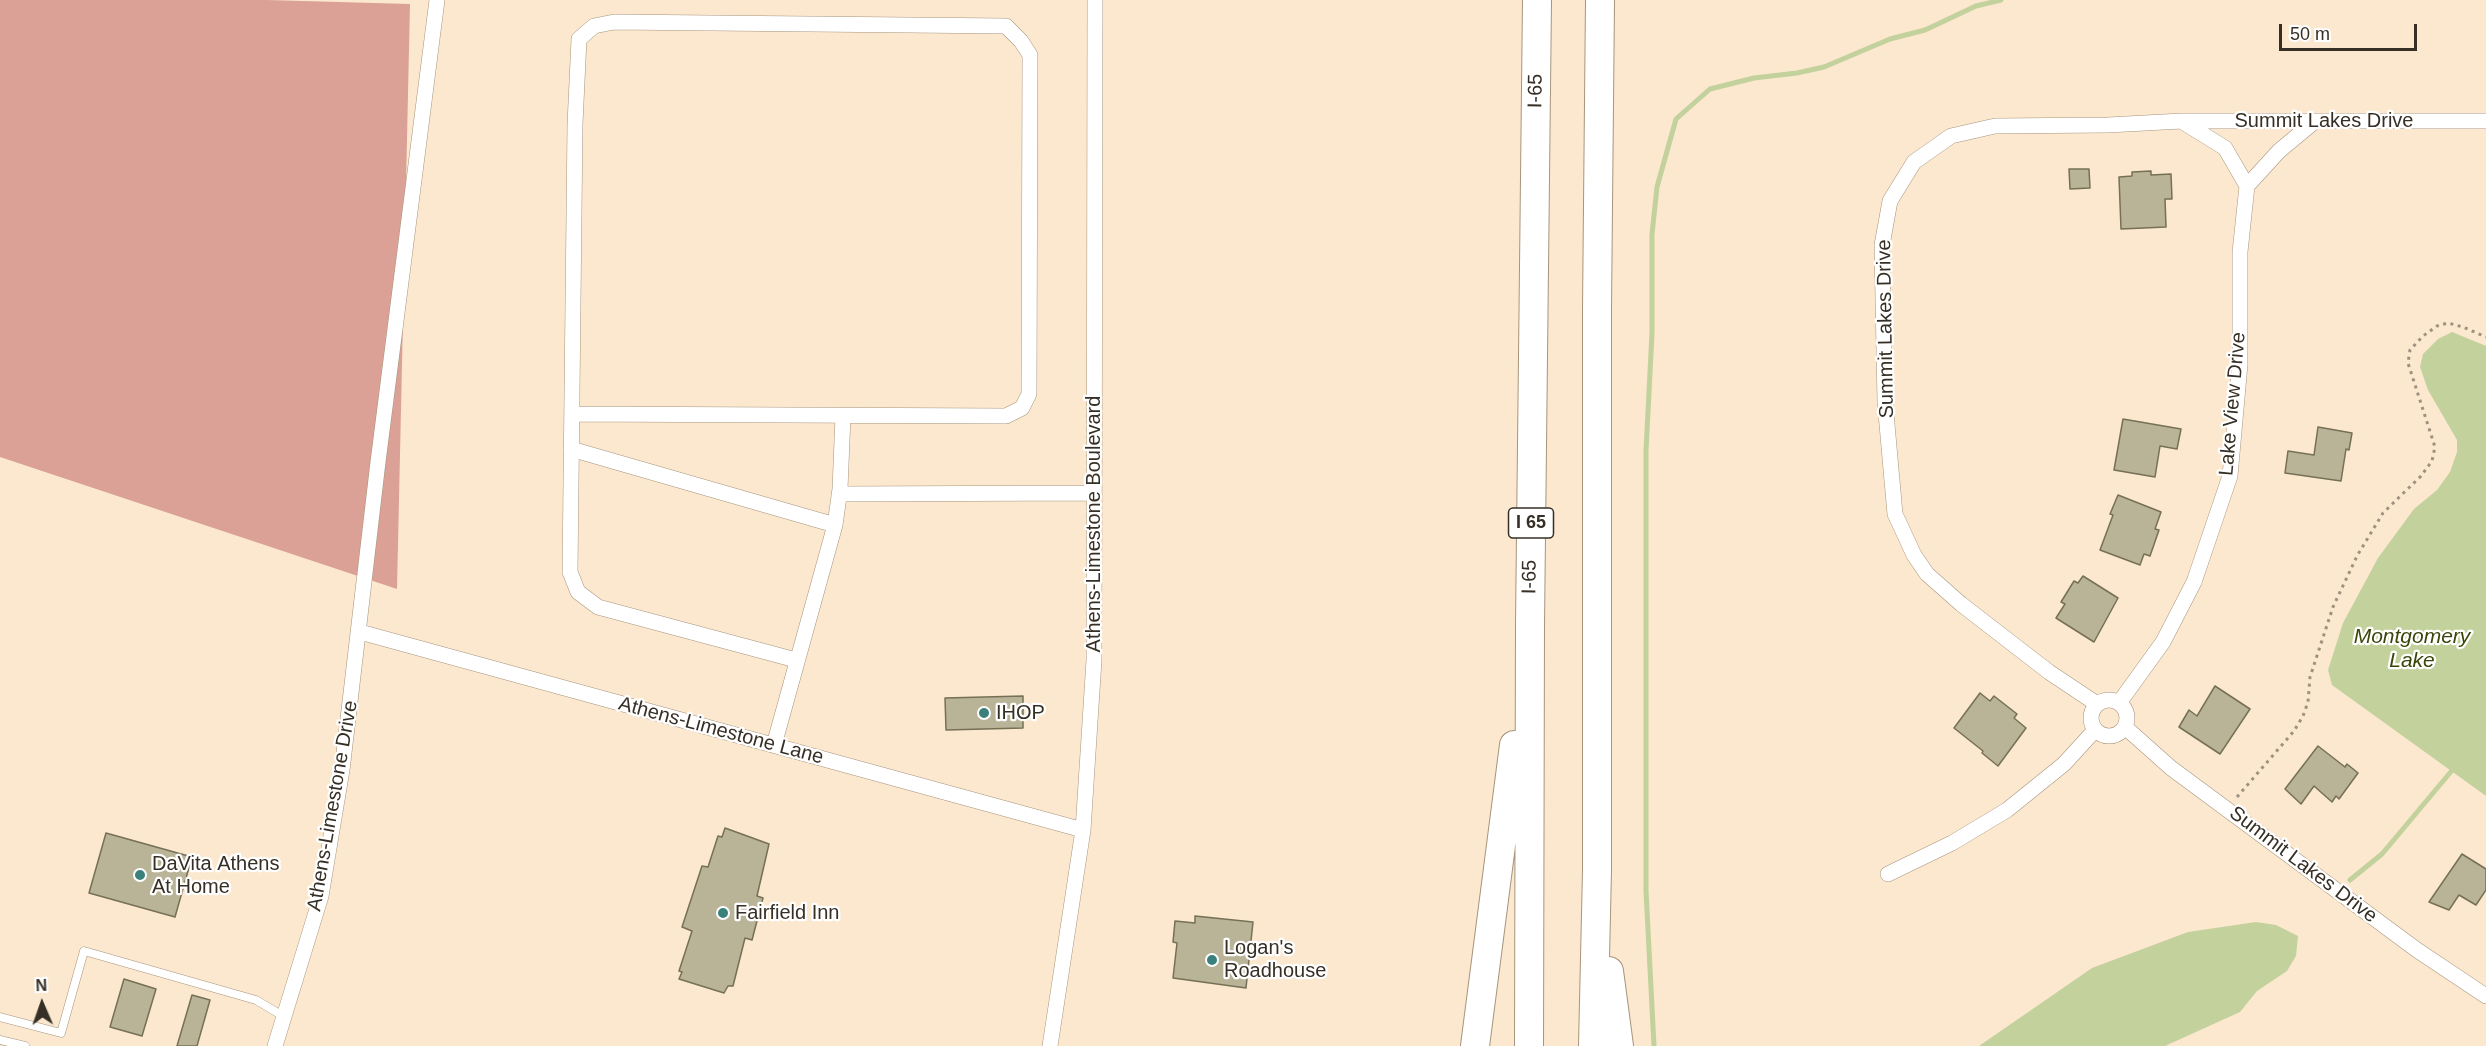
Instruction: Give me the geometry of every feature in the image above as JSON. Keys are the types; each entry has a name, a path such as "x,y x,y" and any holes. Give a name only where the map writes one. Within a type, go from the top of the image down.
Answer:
{"highway":[{"name":"I-65","path":"1529,1046 1530,624 1537,0"},
{"path":"1593,1046 1597,870 1597,309 1600,0"},
{"path":"1475,1046 1530,624"},
{"path":"1597,870 1619,1046"}],"street":[{"name":"Athens-Limestone Drive","path":"275,1046 321,896 342,770 360,632 378,462 437,0"},
{"name":"Athens-Limestone Boulevard","path":"1050,1046 1083,830 1094,660 1095,0"},
{"path":"572,414 1006,416 1022,408 1029,394 1029,55 1021,41 1006,26 614,22 594,26 579,39 575,124 570,572 578,592 598,607 796,660"},
{"path":"2182,121 2225,148 2247,186 2279,151 2316,121"},
{"name":"Summit Lakes Drive","path":"2097,704 2049,672 1961,604 1927,574 1914,555 1895,514 1886,402 1881,245 1890,201 1914,162 1951,136 1995,126 2108,125 2182,121 2486,121"},
{"name":"Lake View Drive","path":"2119,703 2163,642 2194,582 2230,476 2240,364 2240,252 2247,186"},
{"path":"774,745 835,525 843,416"},
{"path":"572,449 835,525"},
{"path":"839,494 1094,493"},
{"name":"Athens-Limestone Lane","path":"360,632 1083,830"},
{"path":"2108,700 2119,703 2127,716 2125,727 2121,732 2111,736 2099,734 2090,720 2097,704 2108,700"},
{"name":"Summit Lakes Drive","path":"2125,727 2181,775 2417,950 2486,996"},
{"path":"1888,874 1952,843 2007,810 2064,764 2095,730"}],"lane":[{"path":"0,1017 61,1033 84,951 256,1000 283,1016"},
{"path":"0,1040 25,1046"}],"path":[{"path":"2234,801 2294,731 2303,716 2308,702 2310,677 2333,607 2357,556 2383,513 2421,476 2432,461 2435,447 2408,363 2410,350 2423,336 2437,326 2448,323 2486,337"}],"shaded area":[{"path":"0,0 267,0 410,4 397,589 0,457"}],"water":[{"name":"Montgomery Lake","path":"2452,332 2486,346 2486,796 2332,685 2328,670 2343,623 2378,558 2414,509 2437,490 2450,472 2457,452 2457,440 2428,390 2420,367 2423,354 2438,339"},
{"path":"2256,922 2276,925 2298,936 2296,956 2287,971 2257,991 2240,1012 2165,1046 1979,1046 2092,968 2188,932"}],"building":[{"path":"2069,169 2089,169 2090,188 2070,189"},
{"path":"2151,171 2151,175 2171,174 2172,199 2165,199 2166,227 2121,229 2119,177 2132,176 2132,172"},
{"path":"2123,419 2181,429 2177,449 2160,446 2155,477 2114,470"},
{"path":"2318,427 2352,433 2349,450 2346,449 2341,481 2285,473 2288,451 2314,455"},
{"path":"2118,495 2161,512 2155,529 2159,530 2150,556 2144,554 2140,565 2100,550"},
{"path":"2083,576 2118,598 2094,642 2056,618 2065,604 2061,602 2074,581 2078,583"},
{"path":"2215,686 2250,709 2220,754 2179,727 2189,710 2197,716"},
{"path":"1980,693 1990,701 1994,696 2017,714 2014,718 2026,728 1998,766 1954,728"},
{"name":"IHOP","path":"1023,696 1023,728 946,730 945,698"},
{"path":"2318,746 2345,767 2347,764 2358,773 2339,799 2336,796 2332,802 2314,786 2301,804 2285,789"},
{"name":"Fairfield Inn","path":"725,828 769,844 757,896 763,898 752,940 745,938 733,986 728,986 724,993 679,979 682,972 679,971 692,931 682,927 702,866 708,867 718,836 722,837"},
{"name":"DaVita Athens At Home","path":"106,833 192,857 175,917 89,893"},
{"path":"2462,854 2486,869 2486,890 2476,905 2459,895 2449,910 2429,902"},
{"name":"Logan's Roadhouse","path":"1195,916 1253,922 1246,988 1173,978 1177,943 1173,942 1175,921 1195,923"},
{"path":"124,979 156,989 142,1036 110,1027"},
{"path":"192,995 210,1000 197,1046 177,1046"}],"waterway":[{"path":"1654,1046 1646,891 1646,451 1652,333 1652,234 1657,187 1676,119 1710,89 1754,78 1824,67 1890,39 1925,30 1976,6 2001,0"},
{"path":"2350,880 2382,854 2454,768"}],"place":[{"name":"IHOP","path":"984,713"},
{"name":"DaVita Athens At Home","path":"140,875"},
{"name":"Fairfield Inn","path":"723,913"},
{"name":"Logan's Roadhouse","path":"1212,960"}]}
